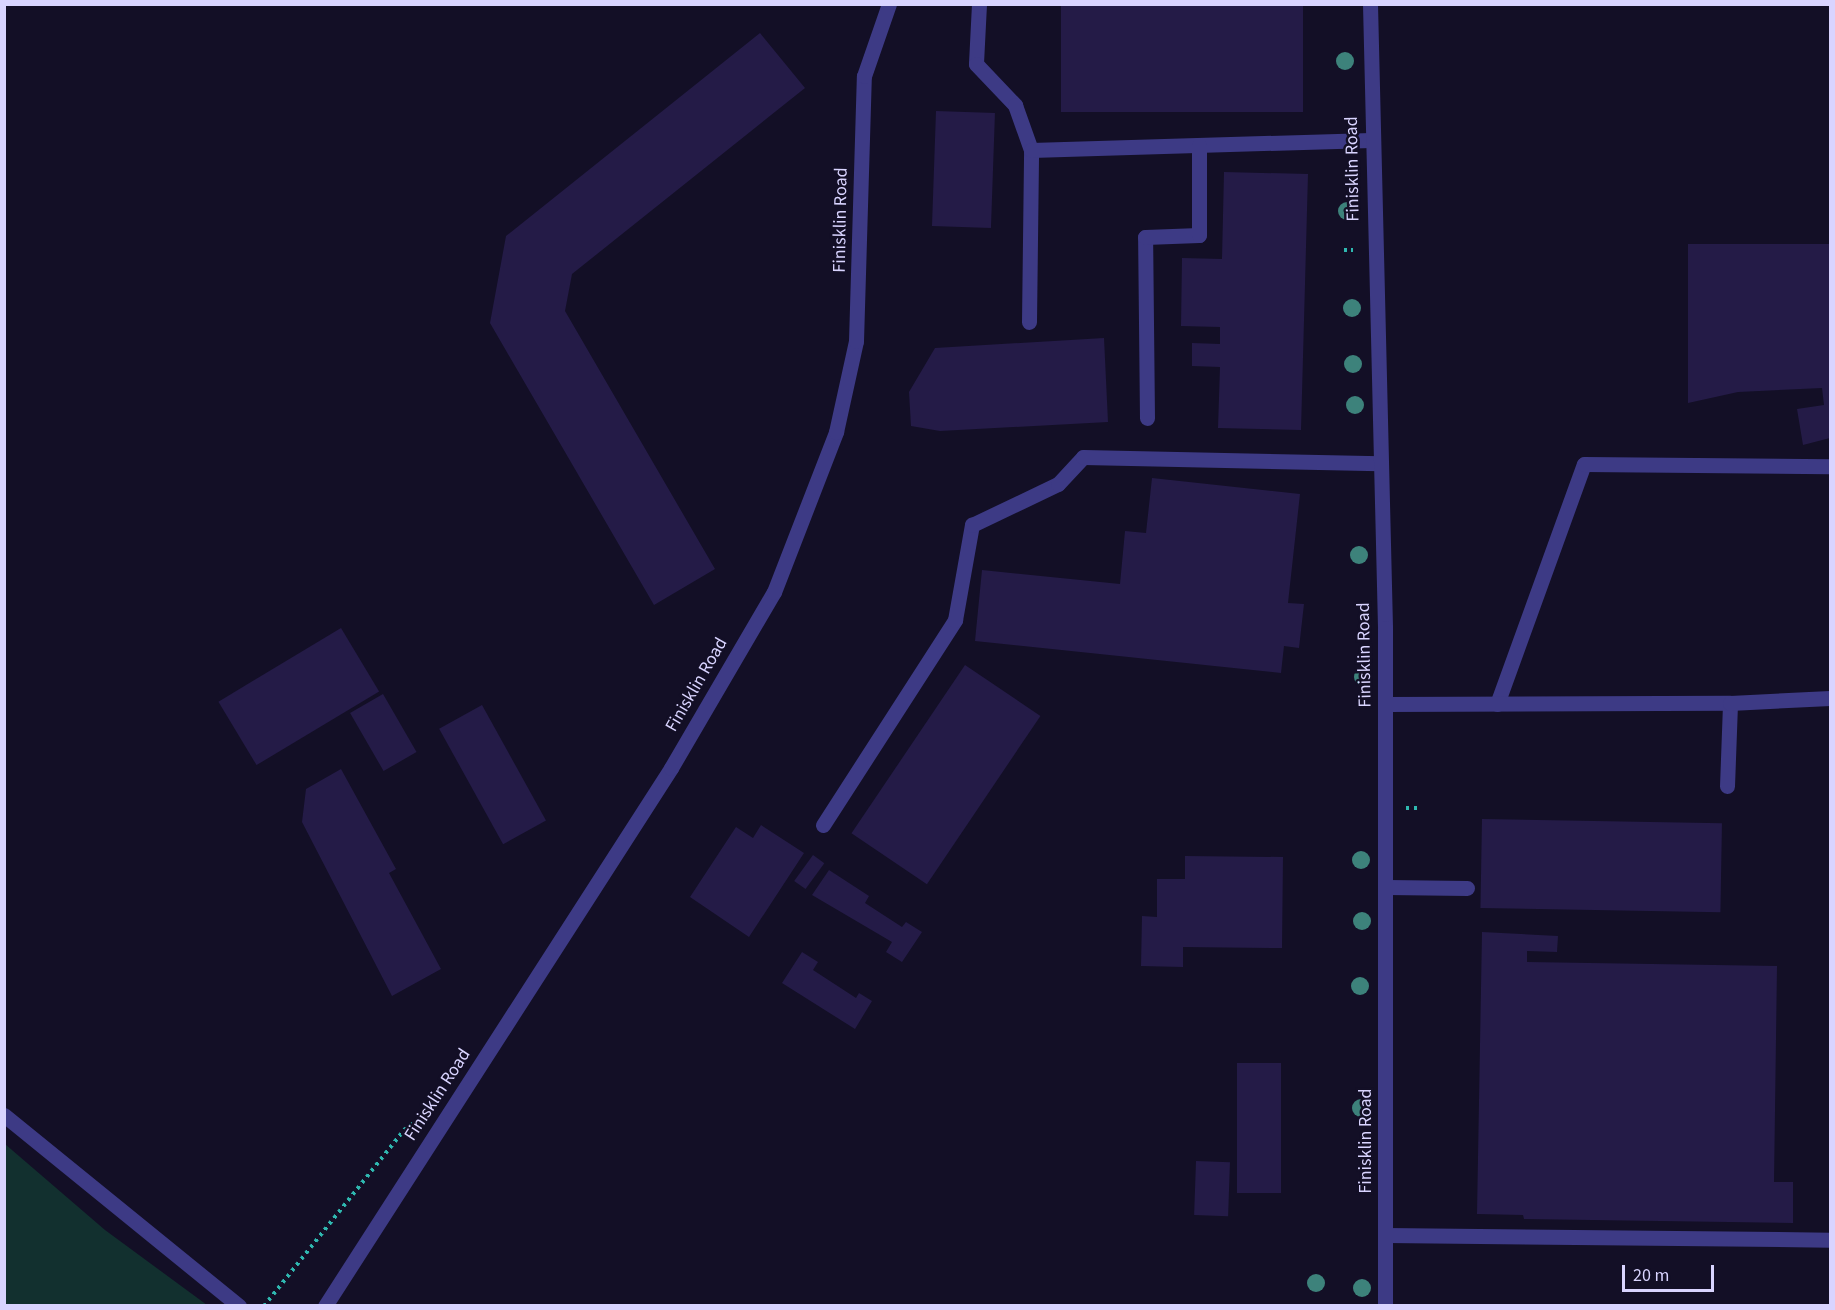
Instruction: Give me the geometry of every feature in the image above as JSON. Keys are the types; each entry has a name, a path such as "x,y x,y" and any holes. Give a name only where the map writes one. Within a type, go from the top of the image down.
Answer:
{"street":[{"name":"Finisklin Road","path":"328,1305 610,865 774,592 836,432 856,341 864,76 889,4"},
{"path":"979,4 976,64 1015,105 1031,150 1029,322"},
{"name":"Finisklin Road","path":"1370,4 1371,140 1386,704 1385,1305"},
{"path":"1031,150 1371,140"},
{"path":"1147,418 1144,237 1199,235 1199,145"},
{"path":"823,825 955,621 972,525 1059,484 1083,457 1380,463"},
{"path":"1497,704 1584,464 1830,466"},
{"path":"1386,704 1730,703 1830,698"},
{"path":"1727,786 1730,703"},
{"path":"1387,887 1467,888"},
{"path":"4,1115 239,1305"},
{"path":"1386,1235 1830,1240"}],"path":[{"path":"264,1305 404,1130 424,1117"}],"green space":[{"path":"5,1144 105,1230 207,1305 5,1305"}],"building":[{"path":"1061,4 1303,4 1303,112 1061,112"},
{"path":"760,33 805,88 572,274 565,311 715,569 654,605 490,323 506,236"},
{"path":"936,111 995,113 991,228 932,226"},
{"path":"1224,172 1308,174 1301,430 1218,428 1220,367 1192,366 1192,343 1220,344 1220,327 1181,326 1182,258 1222,259"},
{"path":"1688,244 1830,244 1830,438 1803,445 1797,409 1824,405 1822,388 1738,392 1688,403"},
{"path":"1104,338 1108,422 940,431 911,426 909,392 935,348"},
{"path":"1152,478 1300,494 1288,603 1304,604 1299,648 1284,646 1281,673 975,641 982,570 1120,584 1125,531 1146,533"},
{"path":"341,628 379,691 257,765 218,702"},
{"path":"965,665 1040,716 927,884 851,833"},
{"path":"383,694 417,752 384,771 350,713"},
{"path":"482,705 546,820 503,844 439,729"},
{"path":"341,769 396,869 389,873 441,969 392,996 302,822 306,789"},
{"path":"1482,819 1722,823 1720,912 1480,908"},
{"path":"761,825 804,853 749,937 690,897 736,827 753,838"},
{"path":"813,855 824,863 806,889 794,881"},
{"path":"1185,856 1283,857 1282,948 1183,947 1183,967 1141,966 1142,916 1157,917 1157,879 1185,879"},
{"path":"829,870 869,896 865,903 902,927 906,922 922,932 902,962 886,952 892,942 812,895"},
{"path":"1482,932 1558,936 1557,952 1527,951 1527,962 1777,966 1774,1182 1793,1182 1793,1223 1524,1219 1523,1215 1477,1214"},
{"path":"802,952 818,962 813,970 856,998 859,993 872,1001 855,1029 782,983"},
{"path":"1237,1063 1281,1063 1281,1193 1237,1193"},
{"path":"1196,1161 1230,1162 1228,1216 1194,1215"}]}
